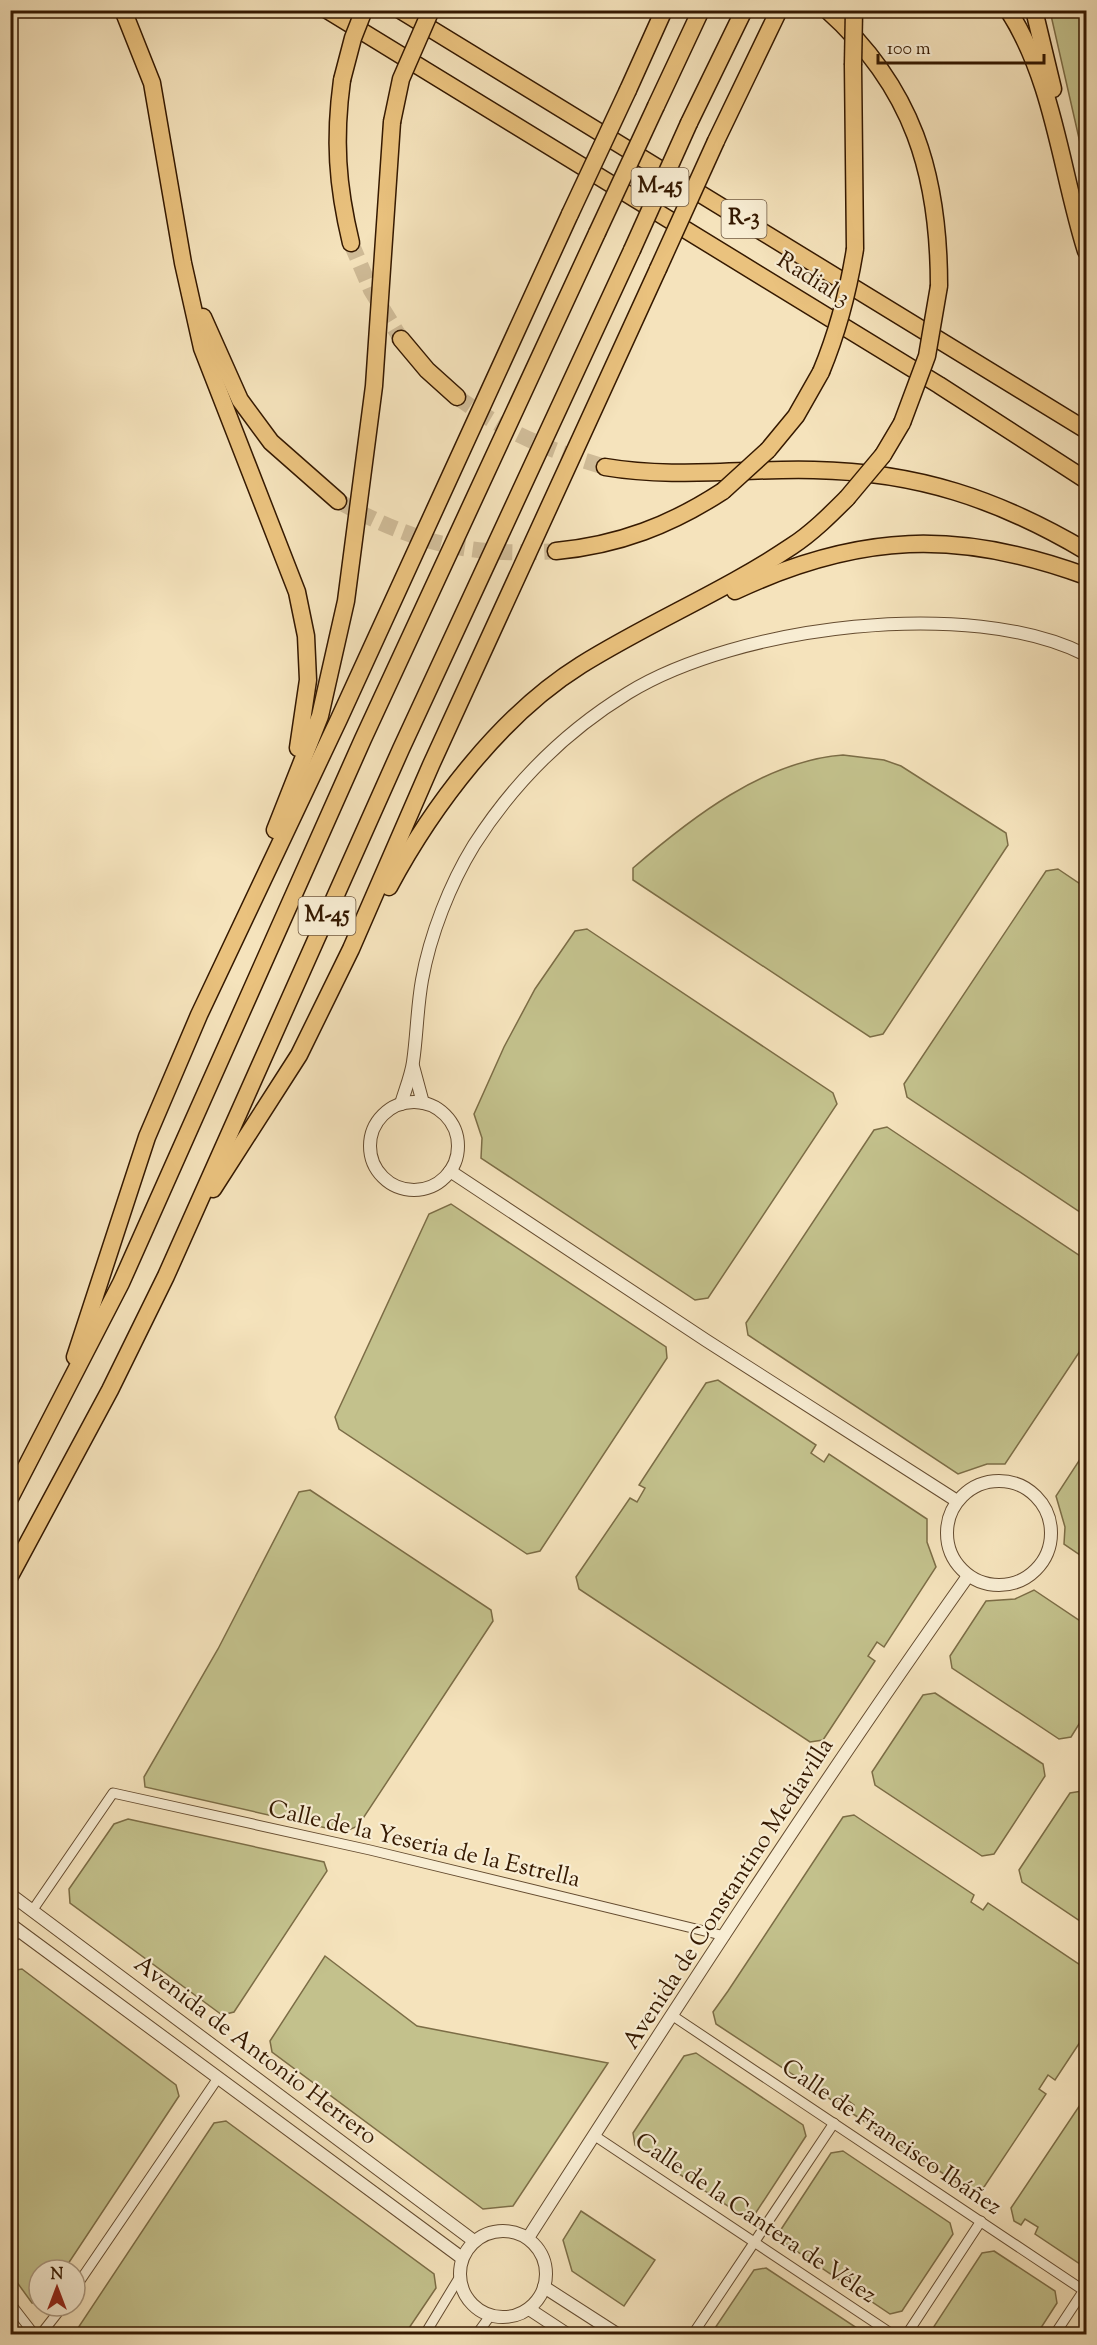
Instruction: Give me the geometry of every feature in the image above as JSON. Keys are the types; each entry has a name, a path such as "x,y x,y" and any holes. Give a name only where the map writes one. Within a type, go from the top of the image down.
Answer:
{"highway":[{"path":"123,10 152,83 183,263 202,348 297,592 306,636 308,680 303,725 295,763 274,832"},
{"name":"Radial 3","path":"327,10 939,385 1086,480"},
{"path":"351,243 342,204 336,149 342,80 364,10"},
{"name":"Radial 3","path":"400,10 1086,430"},
{"path":"74,1372 76,1350 147,1137 224,959 320,716 348,591 374,386 392,122 401,79 431,10"},
{"path":"224,959 349,698 664,10"},
{"name":"M-45","path":"10,1498 121,1282 363,739 701,10"},
{"name":"M-45","path":"10,1576 124,1363 197,1208 401,749 689,123 744,10"},
{"path":"197,1208 219,1183 262,1109 299,1055 351,949 436,754 716,141 779,10"},
{"path":"351,949 367,927 404,859 433,815 493,741 537,700 579,667 793,546 847,498 883,454 902,423 927,356 939,286 938,229 932,186 918,141 898,96 842,24 827,10"},
{"path":"556,551 591,548 654,530 692,512 723,490 768,450 796,416 821,372 837,334 848,294 855,249 854,10"},
{"path":"1008,10 1018,25 1041,82 1086,251"},
{"path":"1034,10 1070,163 1079,228"},
{"path":"183,263 207,328 240,400 271,442 338,501"},
{"path":"401,339 428,370 457,397"},
{"path":"605,467 640,473 813,470 885,474 932,484 1005,509 1052,531 1086,551"},
{"path":"601,653 772,574 856,549 922,543 960,544 1012,552 1086,576"}],"street":[{"path":"401,1104 413,1065 423,978 437,927 473,846 512,792 572,732 628,693 687,664 748,645 809,632 866,626 970,625 1027,635 1086,655"},
{"path":"413,1065 423,1103"},
{"path":"423,1103 435,1107 452,1124 458,1148 450,1171 439,1182 415,1190 390,1184 375,1168 369,1146 375,1125 390,1108 401,1104 423,1103"},
{"path":"450,1171 707,1341 957,1501"},
{"path":"996,1481 1011,1482 1038,1498 1047,1512 1052,1528 1051,1545 1033,1574 1018,1582 993,1585 968,1576 957,1564 949,1549 946,1532 950,1515 957,1501 982,1484 996,1481"},
{"name":"Avenida de Constantino Mediavilla","path":"528,2238 725,1936 910,1658 968,1576"},
{"name":"Calle de la Yeseria de la Estrella","path":"32,1911 113,1793 370,1850 725,1936"},
{"name":"Avenida de Antonio Herrero","path":"10,1894 474,2241"},
{"path":"10,1942 15,1927"},
{"name":"Avenida de Antonio Herrero","path":"15,1927 462,2258"},
{"name":"Calle de Francisco Ibáñez","path":"673,2016 1085,2291"},
{"path":"87,2270 218,2078"},
{"path":"693,2334 834,2123"},
{"name":"Calle de la Cantera de Vélez","path":"595,2136 892,2334"},
{"path":"907,2334 981,2222"},
{"path":"425,2334 459,2278 462,2258 474,2241 486,2234 500,2231 514,2232 528,2238 538,2248 544,2260 546,2273 544,2286 538,2299 529,2309 504,2317 490,2316 480,2311 466,2297 459,2278"},
{"path":"544,2286 617,2334"},
{"path":"1055,2334 1085,2291"},
{"path":"10,2302 34,2334"},
{"path":"529,2309 567,2334"},
{"path":"477,2334 490,2316"},
{"path":"41,2334 54,2318"}],"shaded area":[{"path":"1050,11 1086,11 1086,169"},
{"path":"843,755 884,760 901,766 1006,833 1008,845 883,1034 870,1037 633,880 633,868 679,830 730,795 785,768"},
{"path":"1058,869 1086,888 1086,1216 907,1097 904,1084 1046,871"},
{"path":"587,929 833,1093 837,1104 708,1298 695,1300 481,1158 482,1138 474,1114 504,1047 535,989 575,931"},
{"path":"887,1127 1086,1260 1086,1342 1005,1464 987,1464 958,1474 748,1335 746,1323 874,1130"},
{"path":"451,1204 666,1347 667,1358 540,1551 527,1554 339,1429 335,1417 429,1214"},
{"path":"718,1380 816,1445 811,1453 824,1462 829,1454 927,1519 927,1542 936,1567 884,1647 877,1642 868,1656 875,1661 823,1740 810,1742 579,1589 576,1577 630,1498 637,1502 645,1488 639,1485 706,1383"},
{"path":"1086,1450 1086,1559 1064,1544 1065,1527 1056,1496"},
{"path":"310,1490 491,1610 493,1621 358,1826 344,1832 145,1787 144,1777 218,1649 299,1492"},
{"path":"1034,1590 1086,1625 1086,1713 1071,1737 1059,1739 952,1668 950,1656 986,1601 1015,1599"},
{"path":"935,1693 1043,1764 1045,1776 994,1854 982,1856 875,1785 872,1772 923,1695"},
{"path":"1082,1791 1086,1794 1086,1925 1022,1882 1019,1870 1070,1793"},
{"path":"854,1815 974,1895 971,1902 983,1910 988,1903 1086,1969 1086,2033 1055,2080 1048,2075 1039,2089 1046,2094 982,2190 971,2192 850,2112 854,2105 842,2096 836,2103 716,2024 713,2012 843,1817"},
{"path":"128,1819 324,1862 327,1871 234,2012 222,2015 70,1903 69,1889 114,1824"},
{"path":"325,1956 417,2026 608,2063 513,2206 483,2209 272,2052 270,2041"},
{"path":"22,1969 176,2085 179,2096 72,2258 27,2258 27,2296 11,2274 10,1971"},
{"path":"696,2053 803,2125 806,2136 755,2214 743,2216 635,2145 633,2133 684,2056"},
{"path":"1086,2096 1086,2268 1035,2234 1038,2227 1025,2219 1021,2225 1014,2221 1011,2208"},
{"path":"226,2121 434,2274 436,2288 405,2334 74,2334 85,2318 87,2318 87,2314 214,2123"},
{"path":"843,2151 950,2223 953,2234 902,2311 890,2314 783,2242 780,2231 831,2153"},
{"path":"581,2211 655,2260 624,2306 572,2271 563,2240"},
{"path":"994,2251 1055,2291 1057,2303 1037,2334 932,2334 931,2331 982,2253"},
{"path":"766,2268 866,2334 711,2334 754,2270"}],"tunnel":[{"path":"351,243 371,290 401,339"},
{"path":"457,397 493,421 528,439 605,467"},
{"path":"338,501 392,527 443,544 496,552 556,551"}]}
